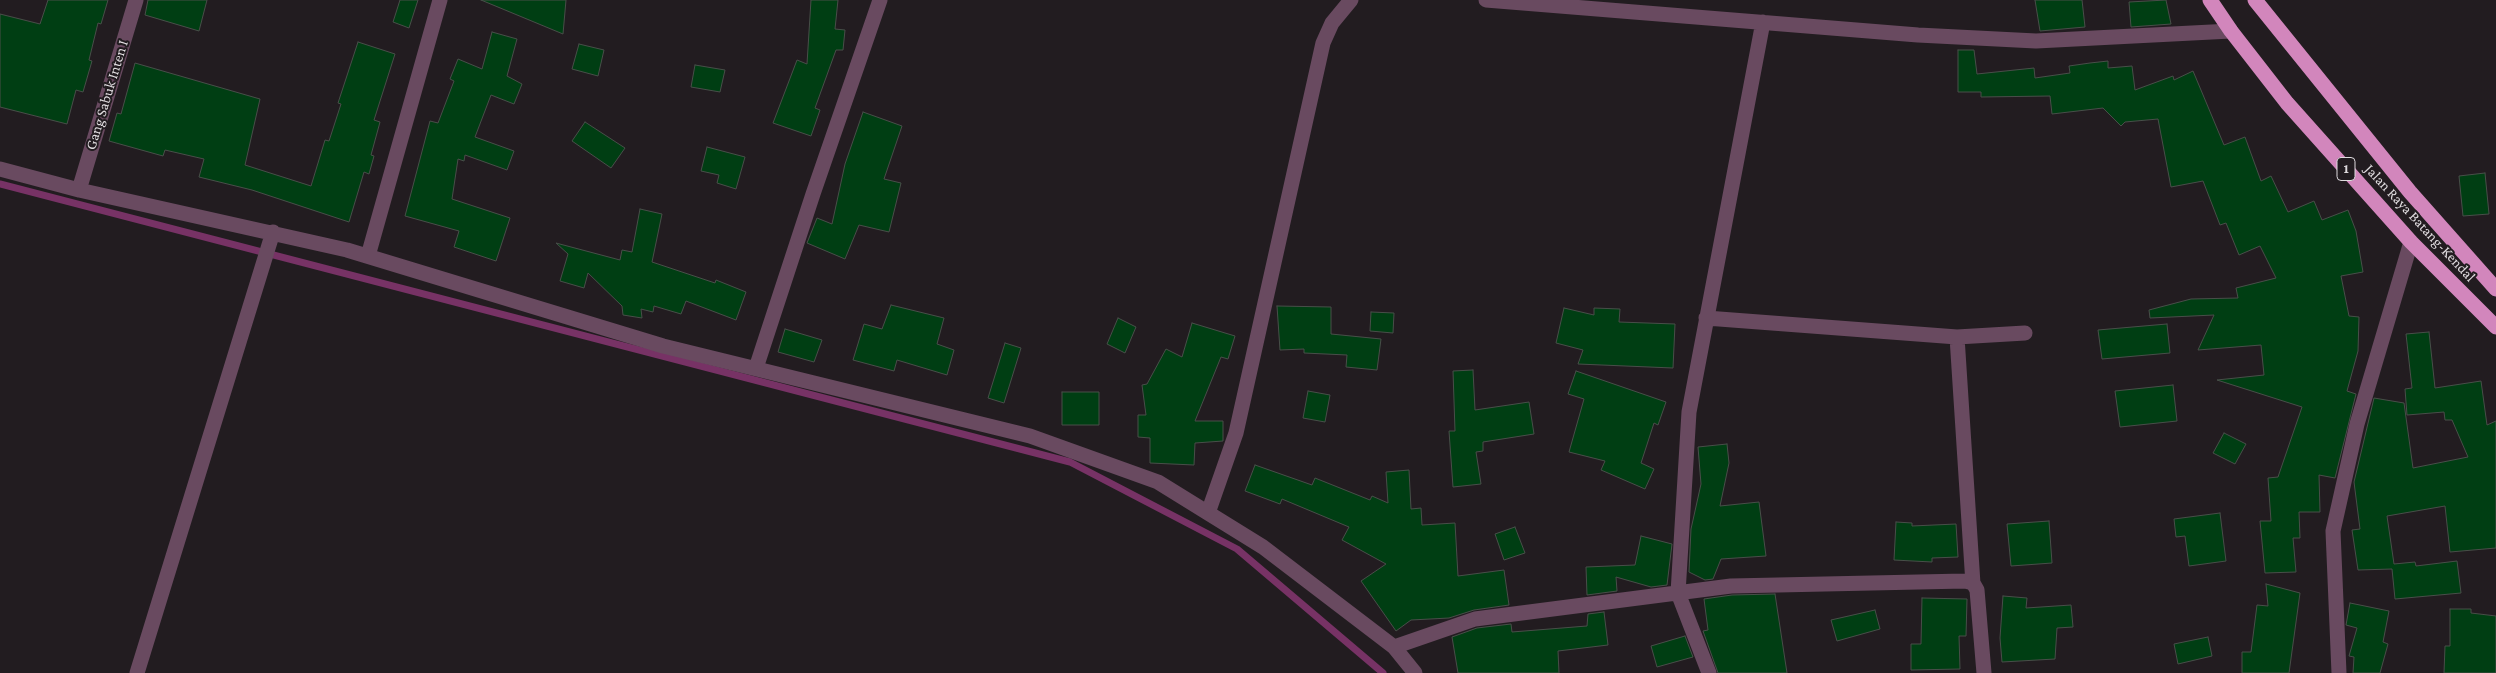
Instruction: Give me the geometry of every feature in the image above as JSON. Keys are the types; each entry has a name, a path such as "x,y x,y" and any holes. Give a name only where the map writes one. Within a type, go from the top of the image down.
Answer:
{"highway":[{"name":"Jalan Raya Batang-Kendal","path":"2210,0 2231,31 2287,103 2411,242 2496,327"},
{"name":"Jalan Raya Batang-Kendal","path":"2255,0 2410,192 2496,289"}],"street":[{"name":"Gang Sabuk Inten I","path":"79,190 136,0"},
{"path":"368,256 440,0"},
{"path":"756,368 813,194 880,0"},
{"path":"1208,513 1236,433 1323,43 1332,23 1351,0"},
{"path":"1486,0 1578,4 1918,35 2036,41 2231,31"},
{"path":"1709,673 1678,593 1689,412 1763,22"},
{"path":"0,169 79,190 368,256 663,346 1030,436 1158,482 1263,547 1394,647 1415,673"},
{"path":"138,673 272,234"},
{"path":"2339,673 2333,531 2357,424 2411,242"},
{"path":"1706,318 1957,337 2025,332"},
{"path":"1957,337 1973,584 1977,590 1984,673"},
{"path":"1394,647 1475,619 1731,586 1965,581 1973,584"}],"building":[{"path":"48,0 108,0 101,24 98,23 89,60 92,61 83,92 76,90 67,124 0,107 0,14 40,24"},
{"path":"148,0 207,0 199,31 145,15"},
{"path":"400,0 418,0 409,28 393,22"},
{"path":"481,0 566,0 563,34"},
{"path":"811,0 838,0 835,29 845,30 843,50 836,50 815,108 820,110 811,136 773,123 797,60 807,64"},
{"path":"2035,0 2082,0 2085,27 2040,31"},
{"path":"2166,0 2171,24 2131,27 2129,2"},
{"path":"492,32 517,39 507,76 522,84 514,104 491,95 475,137 514,151 507,170 465,155 464,161 458,159 452,199 510,218 496,261 454,247 459,231 405,216 430,121 438,123 454,81 450,79 458,59 482,69"},
{"path":"358,42 395,54 374,120 380,122 371,155 374,156 369,174 364,172 349,222 252,190 199,177 204,159 165,150 163,156 109,141 117,113 121,114 135,63 260,99 245,165 311,186 325,140 329,141 341,104 338,103"},
{"path":"579,44 604,50 598,76 572,69"},
{"path":"1958,50 1974,50 1977,74 2034,68 2035,78 2070,73 2069,66 2090,63 2108,61 2108,68 2132,66 2135,90 2173,76 2174,80 2193,71 2224,145 2245,137 2261,181 2271,176 2288,212 2314,201 2322,220 2348,210 2356,231 2363,272 2341,276 2349,316 2359,317 2358,351 2347,391 2356,394 2335,478 2319,475 2320,512 2299,512 2300,538 2293,538 2296,572 2265,573 2260,521 2271,521 2268,478 2278,477 2302,407 2217,380 2264,375 2261,345 2198,350 2214,315 2150,318 2149,310 2191,299 2238,298 2236,288 2276,278 2260,246 2239,255 2226,223 2220,225 2203,181 2171,187 2158,119 2125,122 2121,126 2103,108 2052,114 2050,96 1981,97 1981,92 1958,92"},
{"path":"695,65 725,70 720,92 691,87"},
{"path":"863,112 902,126 884,179 901,183 889,232 859,225 845,259 807,243 817,218 832,224 845,164"},
{"path":"585,122 625,148 611,168 572,141"},
{"path":"707,147 745,157 736,189 717,183 719,175 701,171"},
{"path":"2485,173 2489,214 2463,216 2459,176"},
{"path":"640,209 662,214 652,262 715,283 716,280 746,292 736,320 686,301 681,314 654,306 653,312 641,309 642,318 623,315 622,306 588,273 584,288 560,281 568,254 556,243 620,260 622,250 632,252"},
{"path":"891,305 944,318 937,344 954,350 947,375 897,360 894,371 853,360 864,324 882,329"},
{"path":"1277,306 1331,307 1331,334 1381,339 1377,370 1346,367 1347,355 1304,353 1304,349 1280,350"},
{"path":"1564,308 1594,315 1594,308 1620,309 1619,322 1675,324 1673,368 1578,364 1583,350 1556,343"},
{"path":"1371,312 1394,313 1393,333 1370,331"},
{"path":"1118,318 1136,327 1125,353 1107,344"},
{"path":"1192,323 1235,336 1228,359 1221,357 1195,421 1223,421 1223,441 1195,443 1194,465 1150,463 1150,438 1138,437 1138,415 1146,415 1142,385 1147,384 1166,349 1182,357"},
{"path":"2167,324 2170,353 2102,359 2098,330"},
{"path":"785,329 822,340 814,362 778,352"},
{"path":"2429,332 2435,388 2481,381 2487,425 2496,421 2496,548 2450,552 2445,506 2387,516 2394,564 2415,562 2416,566 2457,561 2461,593 2395,599 2392,569 2358,570 2352,530 2360,529 2354,482 2374,398 2404,403 2413,468 2468,457 2452,420 2445,420 2444,412 2407,415 2405,389 2412,388 2406,334"},
{"path":"1005,343 1021,348 1004,403 988,398"},
{"path":"1473,370 1475,410 1529,402 1534,434 1483,442 1483,451 1476,452 1481,484 1453,487 1449,431 1455,431 1453,371"},
{"path":"1576,371 1666,402 1658,425 1654,423 1641,463 1654,469 1645,489 1601,470 1605,461 1569,452 1584,399 1568,394"},
{"path":"2173,385 2177,421 2120,427 2115,391"},
{"path":"1308,391 1330,395 1325,422 1303,418"},
{"path":"1062,392 1099,392 1099,425 1062,425"},
{"path":"2224,433 2246,444 2235,464 2213,453"},
{"path":"1727,444 1729,463 1720,506 1759,502 1766,556 1721,559 1713,579 1705,580 1689,572 1691,529 1701,484 1698,447"},
{"path":"1255,465 1312,485 1315,478 1370,500 1372,496 1388,503 1386,472 1409,470 1411,509 1421,508 1422,525 1455,523 1458,576 1504,570 1509,605 1474,610 1449,618 1411,620 1396,631 1361,581 1386,564 1342,540 1349,527 1282,499 1280,504 1245,491"},
{"path":"2220,513 2226,561 2189,566 2185,536 2176,537 2174,519"},
{"path":"2049,521 2052,563 2011,566 2007,524"},
{"path":"1896,522 1912,523 1912,526 1956,524 1958,557 1932,558 1932,562 1894,560"},
{"path":"1515,527 1525,553 1504,560 1495,534"},
{"path":"1641,536 1672,544 1667,585 1651,587 1616,577 1617,591 1587,595 1586,567 1635,565"},
{"path":"2266,584 2300,593 2289,673 2242,673 2242,652 2251,652 2257,605 2268,606"},
{"path":"1775,594 1787,673 1718,673 1703,631 1708,630 1704,599 1732,595"},
{"path":"2003,596 2027,598 2026,608 2071,605 2073,627 2057,628 2055,659 2002,662 2000,638"},
{"path":"1922,598 1967,599 1966,636 1959,636 1960,669 1911,670 1911,644 1921,644"},
{"path":"2350,603 2389,611 2383,642 2388,644 2380,673 2353,673 2354,657 2349,656 2357,628 2346,625"},
{"path":"2450,609 2471,609 2471,613 2496,616 2496,673 2444,673 2445,646 2450,646"},
{"path":"1875,610 1880,629 1837,641 1831,620"},
{"path":"1604,612 1608,645 1558,651 1559,673 1458,673 1452,637 1477,628 1511,624 1512,632 1587,626 1588,614"},
{"path":"1685,636 1693,657 1657,667 1651,646"},
{"path":"2208,637 2212,656 2178,664 2174,644"}],"waterway":[{"path":"0,184 1070,462 1237,549 1383,673"}]}
